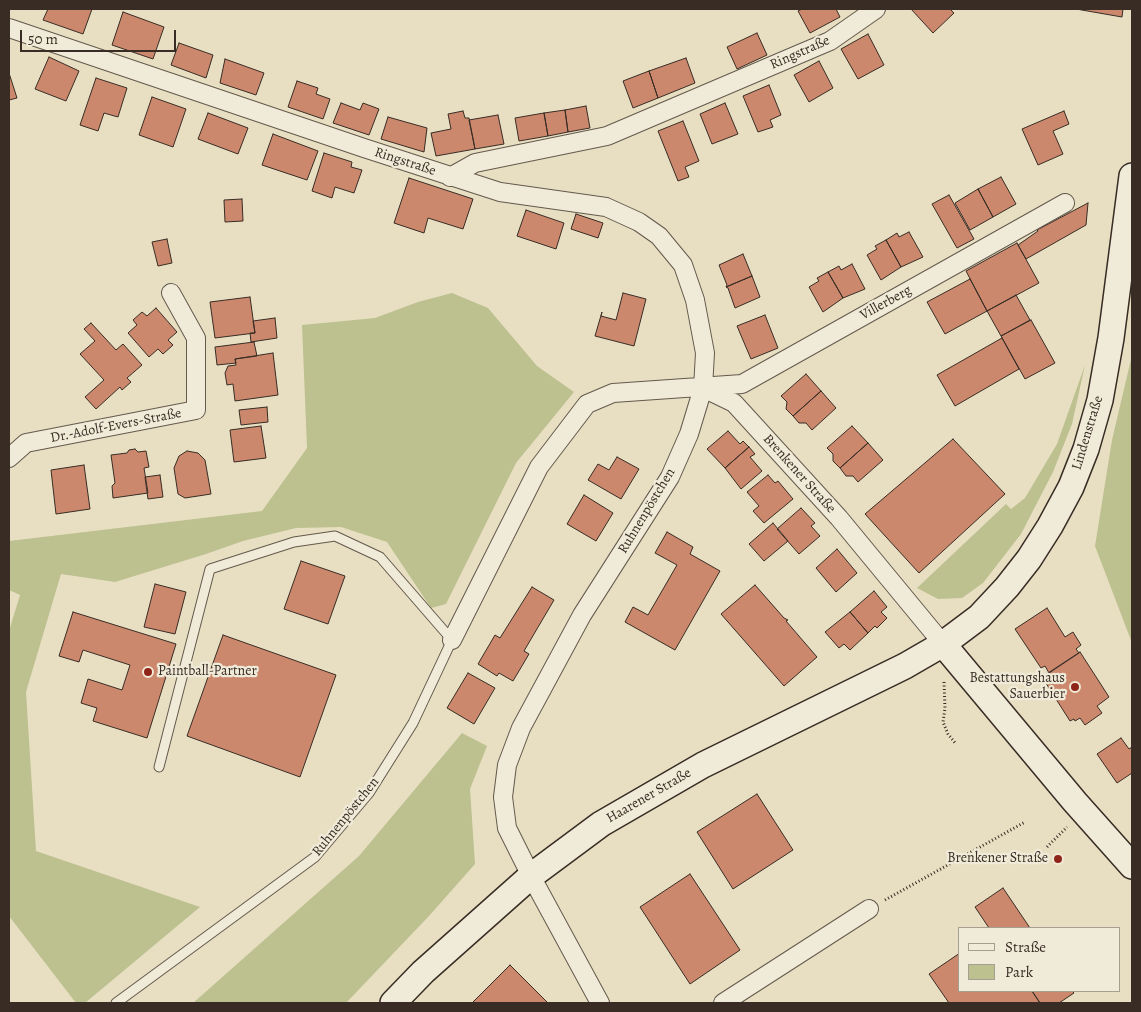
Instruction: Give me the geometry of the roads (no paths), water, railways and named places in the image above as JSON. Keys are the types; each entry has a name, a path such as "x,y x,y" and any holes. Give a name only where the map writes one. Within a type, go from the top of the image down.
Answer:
{"main road":[{"name":"Lindenstraße","path":"943,644 979,617 1007,587 1029,559 1050,526 1074,479 1086,449 1100,400 1111,338 1132,176"},
{"name":"Brenkener Straße","path":"943,644 1075,802 1132,866"},
{"name":"Haarener Straße","path":"393,1003 423,972 531,876 601,824 703,765 905,666 943,644"}],"street":[{"name":"Ringstraße","path":"9,28 450,177 475,163 607,136 830,41 876,9"},
{"path":"450,177 500,192 606,207 639,222 659,236 682,265 695,300 705,353 703,388"},
{"name":"Villerberg","path":"703,388 742,384 1065,203"},
{"name":"Dr.-Adolf-Evers-Straße","path":"9,458 26,444 196,410 196,338 171,293"},
{"name":"Brenkener Straße","path":"703,388 734,403 839,518 943,644"},
{"name":"Ruhnenpöstchen","path":"452,640 539,467 587,404 613,393 703,388 689,434 670,477 582,615 521,728 507,765 503,797 507,828 600,1003"},
{"path":"723,1003 869,909"}],"lane":[{"path":"159,767 210,569 294,542 334,536 380,557 452,640"},
{"name":"Ruhnenpöstchen","path":"116,1003 315,857 369,793 413,723 452,640"}],"place":[{"name":"Paintball-Partner","path":"148,672"},
{"name":"Bestattungshaus Sauerbier","path":"1075,687"},
{"name":"Brenkener Straße","path":"1058,859"}]}
